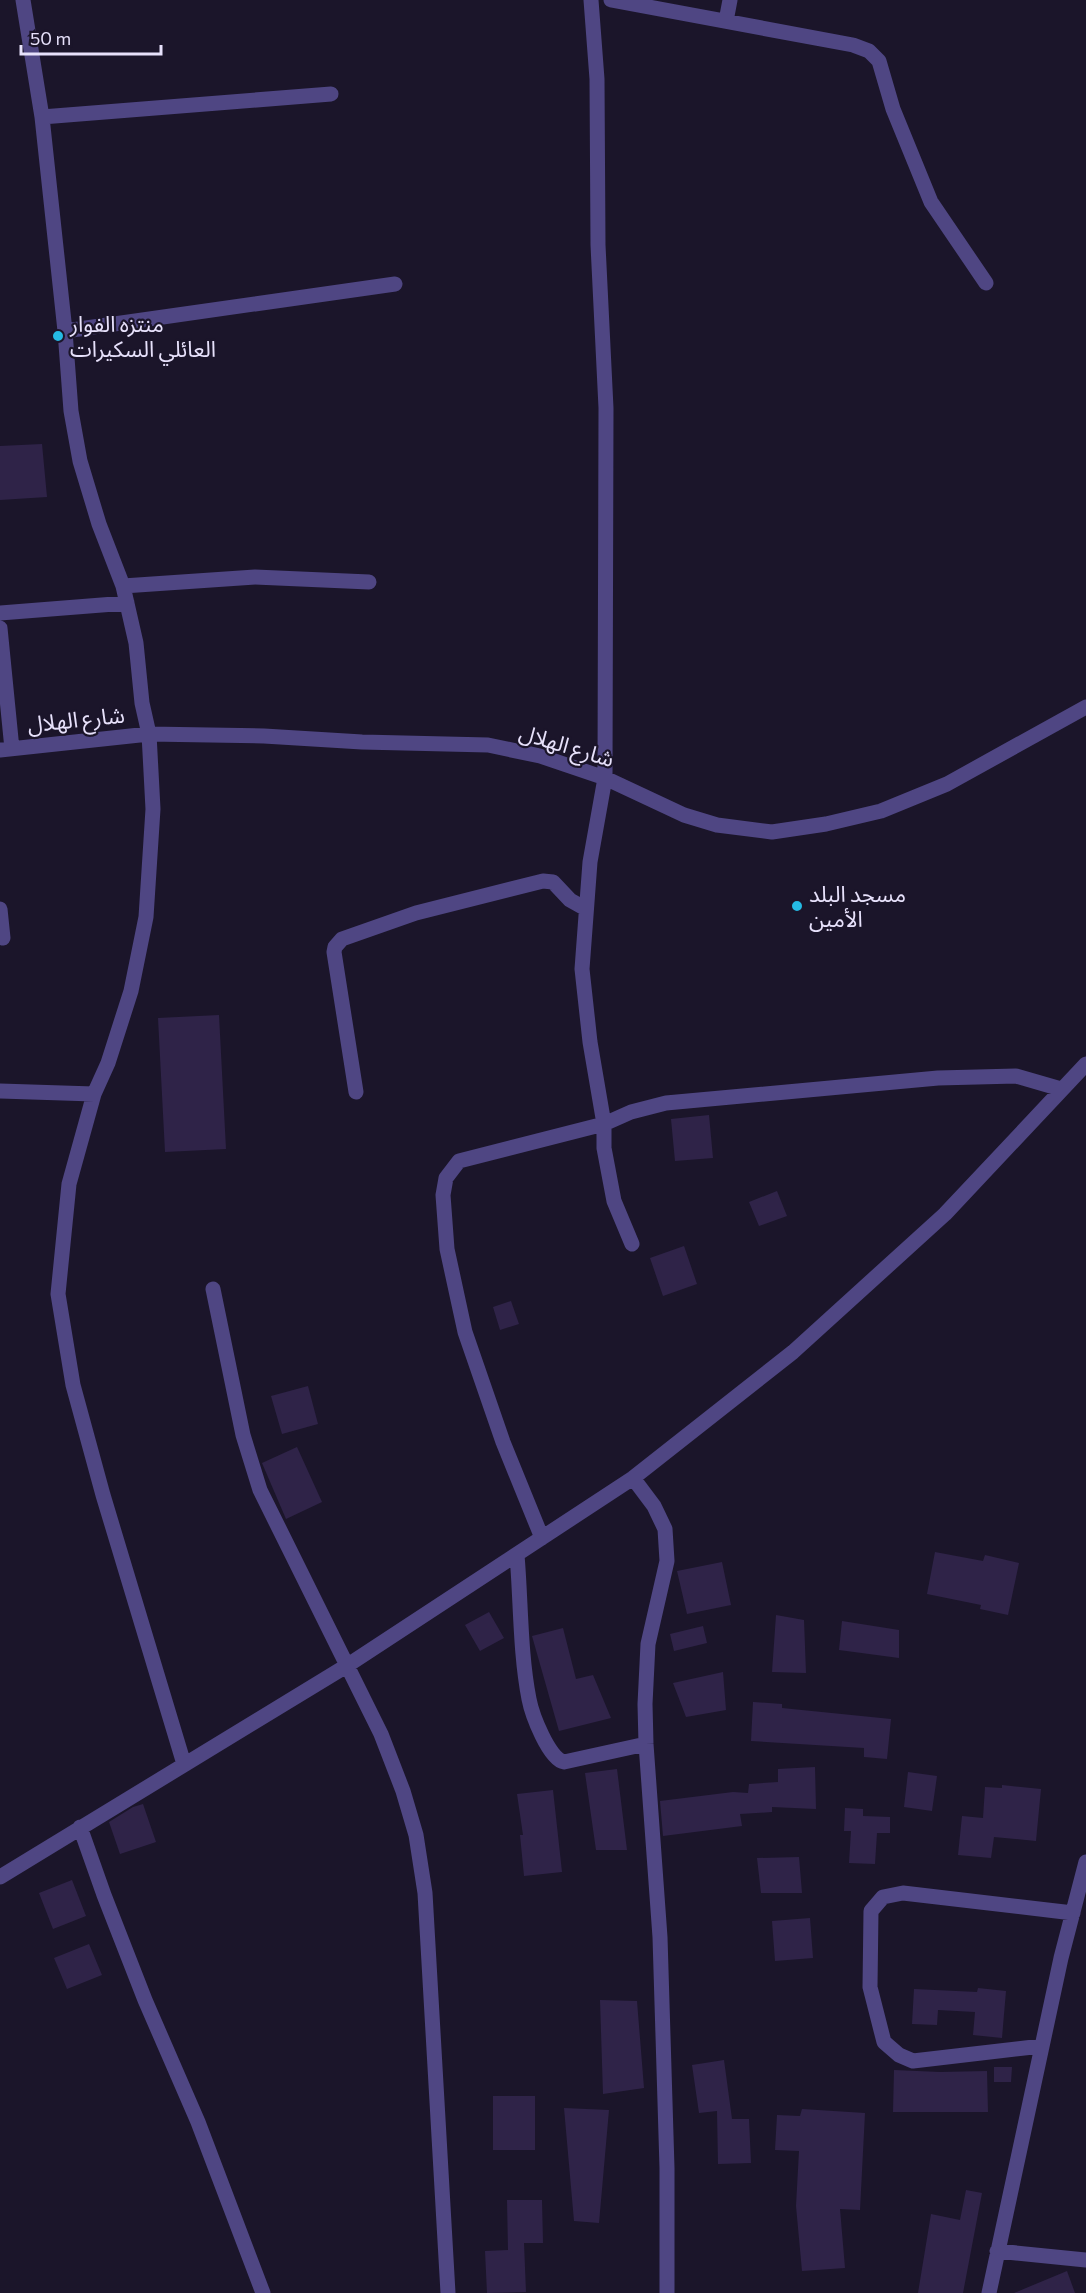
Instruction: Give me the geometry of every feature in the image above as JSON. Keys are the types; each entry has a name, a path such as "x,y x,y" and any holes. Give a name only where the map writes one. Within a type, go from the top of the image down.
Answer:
{"street":[{"path":"22,0 42,117 65,330 71,411 80,461 99,524 123,586 136,643 142,703 149,734 153,809 146,917 130,991 108,1063 94,1094 69,1184 58,1294 73,1385 103,1495 183,1764"},
{"path":"591,0 597,79 598,245 606,408 605,778 590,862 582,969 590,1042 604,1125 604,1148 614,1201 632,1244"},
{"path":"611,0 853,45 869,51 882,68 893,109 932,202 986,283"},
{"path":"726,21 730,0"},
{"path":"42,117 331,94"},
{"path":"65,330 395,284"},
{"path":"123,586 255,577 369,582"},
{"path":"0,613 127,603"},
{"path":"0,628 6,749"},
{"name":"شارع الهلال","path":"6,749 149,734 488,745 540,756 605,778 684,815 717,825 772,832 826,824 881,811 947,784 1086,707"},
{"path":"356,1092 334,952 335,946 342,939 416,913 543,881 553,882 570,900 586,909"},
{"path":"0,909 3,938"},
{"path":"0,1877 348,1665 633,1478 793,1352 945,1214 1086,1064"},
{"path":"542,1538 503,1442 465,1332 447,1249 443,1195 446,1178 459,1161 604,1125 631,1112 666,1103 938,1078 1016,1076 1061,1089"},
{"path":"0,1091 94,1094"},
{"path":"213,1289 243,1435 260,1490 381,1734 404,1791 416,1835 423,1881 448,2293"},
{"path":"633,1478 654,1506 665,1529 667,1561 648,1644 646,1744 660,1937 667,2168 667,2293"},
{"path":"517,1555 530,1701 550,1752 558,1761 564,1762 646,1744"},
{"path":"80,1827 145,2000 198,2122 263,2293"},
{"path":"989,2293 1042,2046 1073,1912 1082,1890 1086,1862"},
{"path":"1042,2046 913,2061 899,2055 884,2042 870,1987 871,1911 883,1897 903,1893 1073,1912"},
{"path":"997,2251 1086,2259"}],"building":[{"path":"42,444 47,497 0,500 0,446"},
{"path":"219,1015 226,1149 165,1152 158,1018"},
{"path":"709,1115 713,1158 675,1161 671,1119"},
{"path":"777,1191 787,1216 759,1226 749,1202"},
{"path":"684,1246 697,1284 663,1296 650,1258"},
{"path":"511,1301 519,1324 500,1330 493,1307"},
{"path":"308,1386 318,1424 282,1434 271,1396"},
{"path":"297,1447 322,1502 286,1519 262,1463"},
{"path":"935,1552 983,1561 985,1555 1019,1563 1008,1615 980,1609 981,1605 927,1594"},
{"path":"722,1562 731,1605 687,1614 677,1571"},
{"path":"489,1612 504,1638 480,1651 465,1625"},
{"path":"776,1615 804,1620 806,1673 772,1672"},
{"path":"842,1621 899,1630 899,1658 839,1650"},
{"path":"703,1626 707,1643 674,1651 670,1634"},
{"path":"563,1628 576,1679 593,1675 611,1718 559,1731 532,1636"},
{"path":"723,1672 726,1710 686,1717 673,1683"},
{"path":"753,1702 782,1704 782,1708 891,1719 887,1759 864,1757 864,1748 751,1741"},
{"path":"815,1767 816,1809 772,1807 772,1812 740,1814 742,1826 663,1836 660,1801 733,1792 748,1793 749,1784 778,1782 778,1769"},
{"path":"617,1769 627,1850 596,1850 585,1773"},
{"path":"908,1772 937,1776 932,1811 904,1807"},
{"path":"1002,1785 1041,1789 1036,1841 994,1837 991,1858 958,1855 962,1816 983,1818 985,1787 1002,1788"},
{"path":"553,1790 562,1872 524,1876 520,1835 523,1835 517,1794"},
{"path":"143,1804 156,1842 120,1854 109,1822 133,1807"},
{"path":"845,1808 863,1809 863,1816 890,1817 890,1833 877,1833 875,1864 849,1863 851,1831 844,1831"},
{"path":"799,1857 802,1893 761,1893 757,1858"},
{"path":"72,1880 86,1916 53,1929 39,1893"},
{"path":"810,1918 813,1958 775,1961 772,1921"},
{"path":"89,1944 102,1975 67,1989 54,1958"},
{"path":"978,1988 1006,1991 1002,2038 973,2035 975,2012 938,2010 937,2025 912,2024 914,1989 977,1992"},
{"path":"600,2000 637,2001 644,2088 603,2094"},
{"path":"724,2060 732,2119 749,2119 751,2163 718,2164 717,2111 699,2113 692,2065"},
{"path":"994,2067 1012,2067 1011,2082 994,2082"},
{"path":"894,2070 987,2071 988,2112 893,2112"},
{"path":"493,2096 535,2096 535,2150 493,2150"},
{"path":"564,2108 609,2110 599,2223 574,2221"},
{"path":"802,2109 865,2113 860,2210 840,2209 845,2268 802,2271 796,2206 799,2151 775,2150 777,2115 800,2116"},
{"path":"966,2190 982,2193 963,2293 918,2293 931,2214 960,2220"},
{"path":"507,2200 542,2200 543,2243 524,2243 526,2292 487,2293 485,2251 508,2250"},
{"path":"1067,2271 1075,2293 1014,2293"}],"place":[{"name":"منتزه الفوار العائلي السكيرات","path":"58,336"},
{"name":"مسجد البلد الأمين","path":"797,906"}]}
